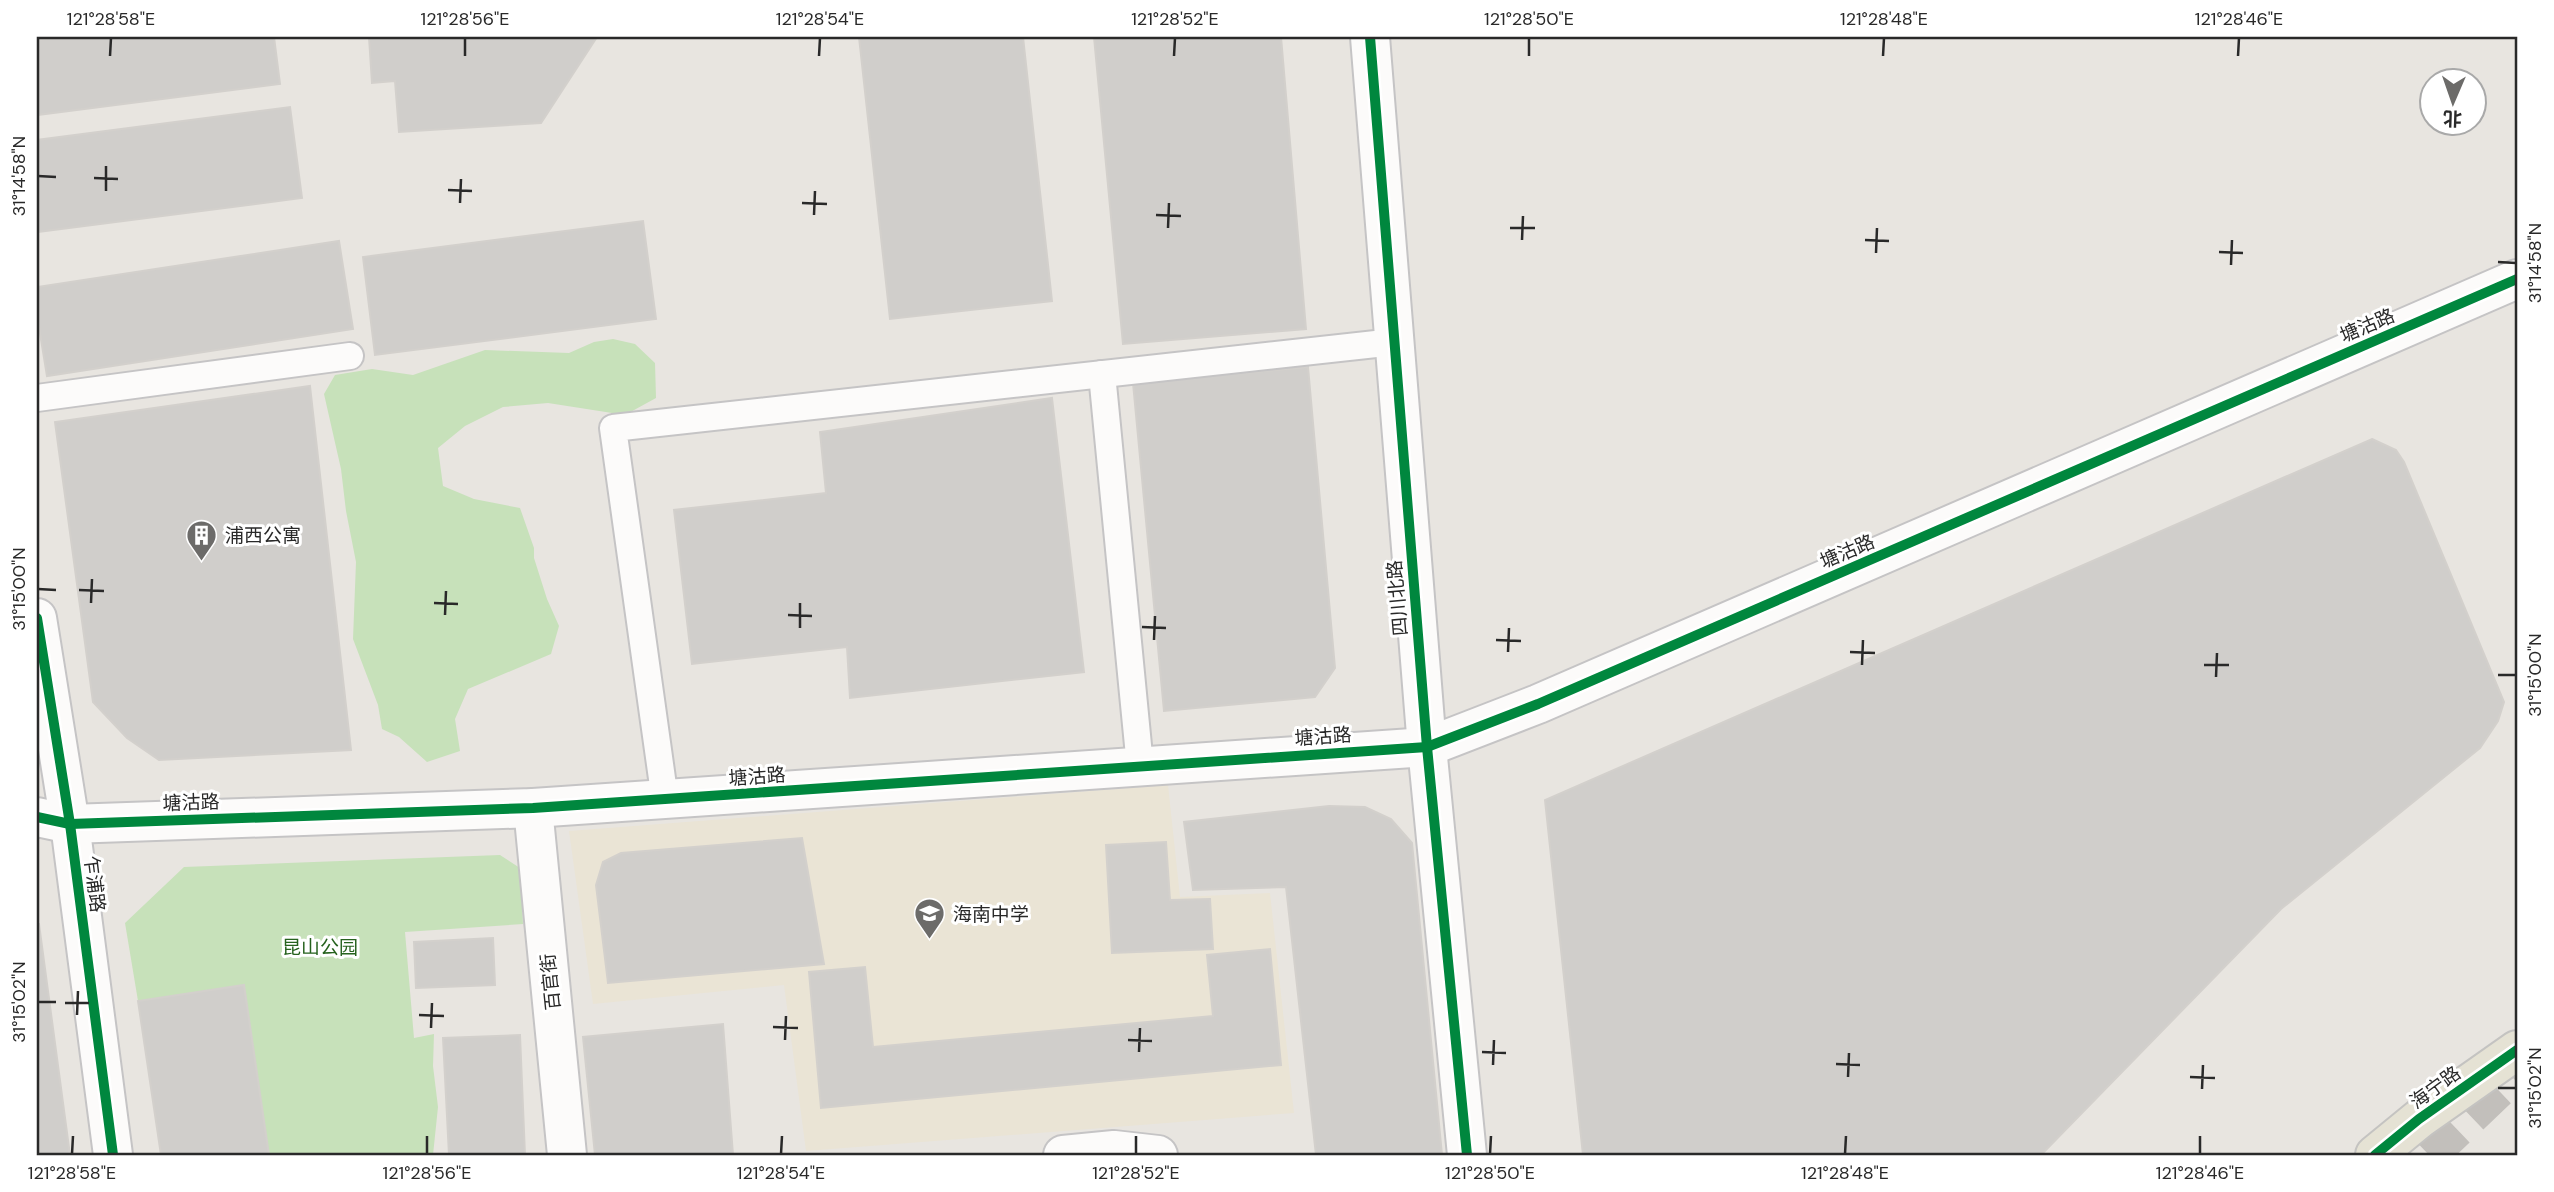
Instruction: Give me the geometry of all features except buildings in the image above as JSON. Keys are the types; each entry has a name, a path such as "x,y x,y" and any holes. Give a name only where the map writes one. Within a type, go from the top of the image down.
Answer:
{"main road":[{"name":"海宁路","path":"2375,1155 2419,1119 2517,1050"}],"street":[{"name":"四川北路","path":"1370,37 1427,747 1467,1155"},
{"name":"塘沽路","path":"53,820 533,808 1427,747 1550,699 2517,279"},
{"name":"乍浦路","path":"37,618 53,820 113,1155"},
{"name":"百官街","path":"533,808 567,1155"},
{"path":"1063,1155 1114,1150 1158,1155"}],"lane":[{"path":"665,800 613,428 1394,342"},
{"path":"37,398 350,356"},
{"path":"1102,374 1140,766"}],"shaded area":[{"name":"海南中学","path":"1168,785 1180,897 1270,893 1294,1113 806,1151 784,985 593,1004 569,831"}],"green space":[{"path":"613,339 635,344 655,363 656,398 625,415 548,403 503,407 465,426 438,448 443,486 474,499 520,508 547,599 559,626 551,654 468,689 455,719 460,751 427,762 399,737 382,729 378,705 353,639 356,562 341,469 324,394 335,375 372,369 413,375 485,350 569,353 594,342"},
{"name":"昆山公园","path":"500,855 520,868 523,924 405,932 414,1038 434,1034 433,1066 438,1107 433,1155 269,1155 244,986 138,1001 125,923 184,867"}],"tunnel":[{"path":"2429,1155 2517,1071"}],"cycle path":[{"path":"1370,37 1427,747 1467,1155"},
{"path":"37,817 70,824 533,808 1427,747 1538,704 2517,279"},
{"path":"37,618 70,824 113,1155"},
{"path":"2375,1155 2419,1119 2517,1050"}],"place":[{"name":"浦西公寓","path":"202,562"},
{"name":"海南中学","path":"930,941"}]}
